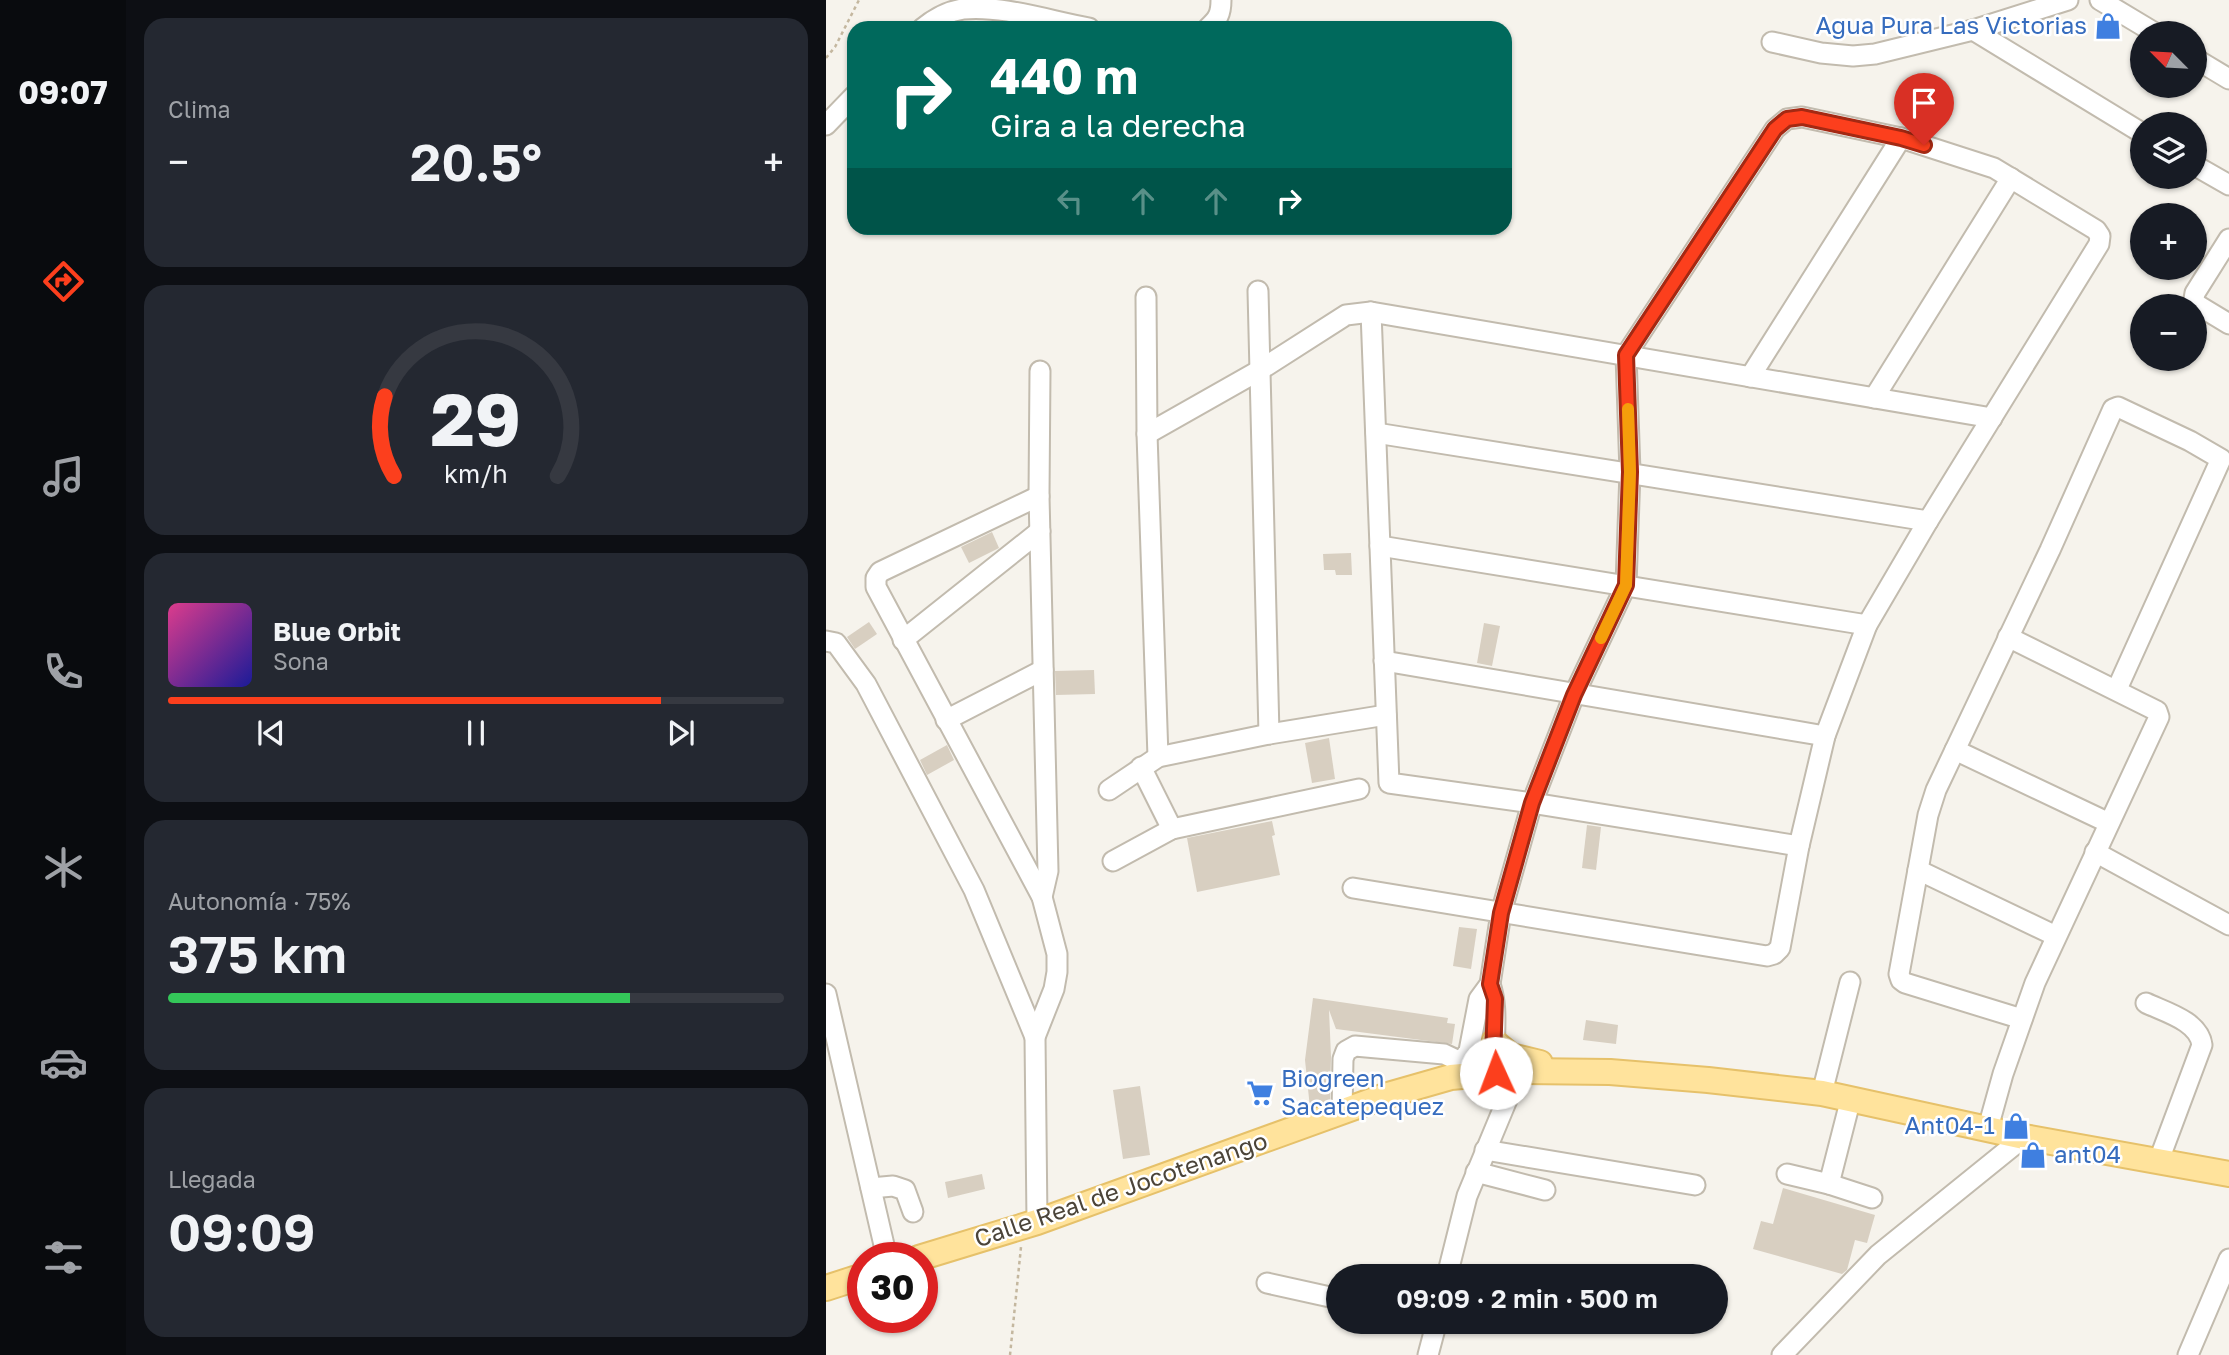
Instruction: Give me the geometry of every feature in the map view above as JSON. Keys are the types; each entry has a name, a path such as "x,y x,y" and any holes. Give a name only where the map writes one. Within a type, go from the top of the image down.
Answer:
{"main road":[{"path":"1488,1027 1511,1056 1522,1060 1610,1072"},
{"name":"Calle Real de Jocotenango","path":"938,1252 1030,1224 1457,1070 1610,1072 1822,1093 2024,1137 2229,1174"},
{"path":"826,1289 847,1282"}],"street":[{"path":"1216,21 1222,11 1221,0"},
{"path":"1772,42 1821,53 1853,56 1875,54 1973,30 2068,0"},
{"path":"2100,0 2135,21"},
{"path":"933,21 960,9 992,9 1053,21"},
{"path":"1973,30 2130,126"},
{"path":"2207,66 2229,79"},
{"path":"826,125 847,103"},
{"path":"1342,1112 1343,1059 1346,1051 1355,1046 1444,1054 1457,1070 1488,1027 1495,999 1490,984 1501,913 1532,803 1574,695 1626,585 1630,472 1626,355 1775,129 1787,119 1802,117 1901,138 1994,168 2096,230 2100,236 2099,244 1867,625 1825,736 1799,846 1780,948 1774,954 1767,956 1501,913 1353,888"},
{"path":"1750,377 1901,138"},
{"path":"2207,172 2229,185"},
{"path":"1874,398 2011,178"},
{"path":"2229,239 2195,293 2194,299 2196,304 2229,324"},
{"path":"1258,291 1269,734"},
{"path":"1146,297 1150,762 1172,830"},
{"path":"1147,433 1260,370 1346,315 1371,312 1992,418"},
{"path":"1371,312 1389,783 1799,846"},
{"path":"1040,371 1039,496 1048,871 1042,897"},
{"path":"2022,1019 1901,980 1899,974 1928,815 1936,790 2113,409 2124,408 2218,456 2221,463 2117,689"},
{"path":"1376,433 1928,521"},
{"path":"1030,1224 1035,1037 1054,989 1058,972 1057,954 1042,897 903,640 876,587 876,578 880,572 1039,496"},
{"path":"903,640 1040,531"},
{"path":"1380,546 1867,625"},
{"path":"1988,1128 2022,1019 2056,936 2159,717 2157,711 2117,689 2008,637"},
{"path":"826,641 836,643 866,684 984,909 1035,1037"},
{"path":"1384,661 1825,736"},
{"path":"946,720 1043,670"},
{"path":"1109,790 1150,762 1269,734 1386,715"},
{"path":"1955,750 2109,823"},
{"path":"1113,861 1172,830 1359,789"},
{"path":"2095,852 2229,925"},
{"path":"1918,870 2056,936"},
{"path":"1822,1093 1850,982"},
{"path":"826,994 883,1242"},
{"path":"2146,1003 2192,1026 2202,1039 2159,1160"},
{"path":"1450,1264 1466,1195 1485,1150 1507,1072 1488,1027"},
{"path":"1829,1184 1851,1098"},
{"path":"1782,1355 1878,1255 2024,1137"},
{"path":"1485,1150 1695,1185"},
{"path":"1476,1172 1545,1190"},
{"path":"1787,1174 1872,1198"},
{"path":"871,1188 893,1186 905,1190 913,1212"},
{"path":"2188,1355 2229,1259"},
{"path":"1267,1283 1326,1296"},
{"path":"1428,1355 1434,1334"}],"path":[{"path":"848,21 859,0"},
{"path":"826,58 847,24"},
{"path":"1010,1355 1030,1224"}],"building":[{"path":"992,532 999,548 969,563 961,547"},
{"path":"1351,553 1352,575 1336,575 1335,570 1324,570 1323,554"},
{"path":"869,622 877,634 855,649 847,637"},
{"path":"1484,623 1500,626 1492,666 1477,663"},
{"path":"1094,670 1095,694 1056,695 1055,671"},
{"path":"1329,738 1335,779 1312,783 1305,743"},
{"path":"947,745 954,760 927,775 920,760"},
{"path":"1272,821 1275,835 1272,836 1280,875 1197,892 1187,838"},
{"path":"1587,825 1601,827 1596,870 1582,868"},
{"path":"1459,927 1477,929 1471,969 1453,966"},
{"path":"1313,998 1448,1018 1447,1023 1455,1024 1452,1044 1336,1029 1329,1010 1330,1100 1310,1108 1305,1060"},
{"path":"1586,1020 1618,1025 1616,1044 1583,1040"},
{"path":"1140,1086 1150,1155 1123,1159 1113,1090"},
{"path":"982,1174 985,1189 948,1198 945,1182"},
{"path":"1783,1188 1875,1215 1867,1243 1855,1240 1847,1270 1842,1274 1753,1249 1761,1221 1773,1224"}],"slow traffic":[{"path":"1601,638 1626,585 1630,472 1628,409"}],"place":[{"name":"Agua Pura Las Victorias","path":"2108,26"},
{"name":"Biogreen Sacatepequez","path":"1260,1093"},
{"name":"Ant04-1","path":"2016,1126"},
{"name":"ant04","path":"2033,1155"}],"route":[{"path":"1496,1073 1493,1059 1495,999 1490,984 1501,913 1532,803 1574,695 1626,585 1630,472 1626,355 1775,129 1787,119 1802,117 1924,145"}]}
